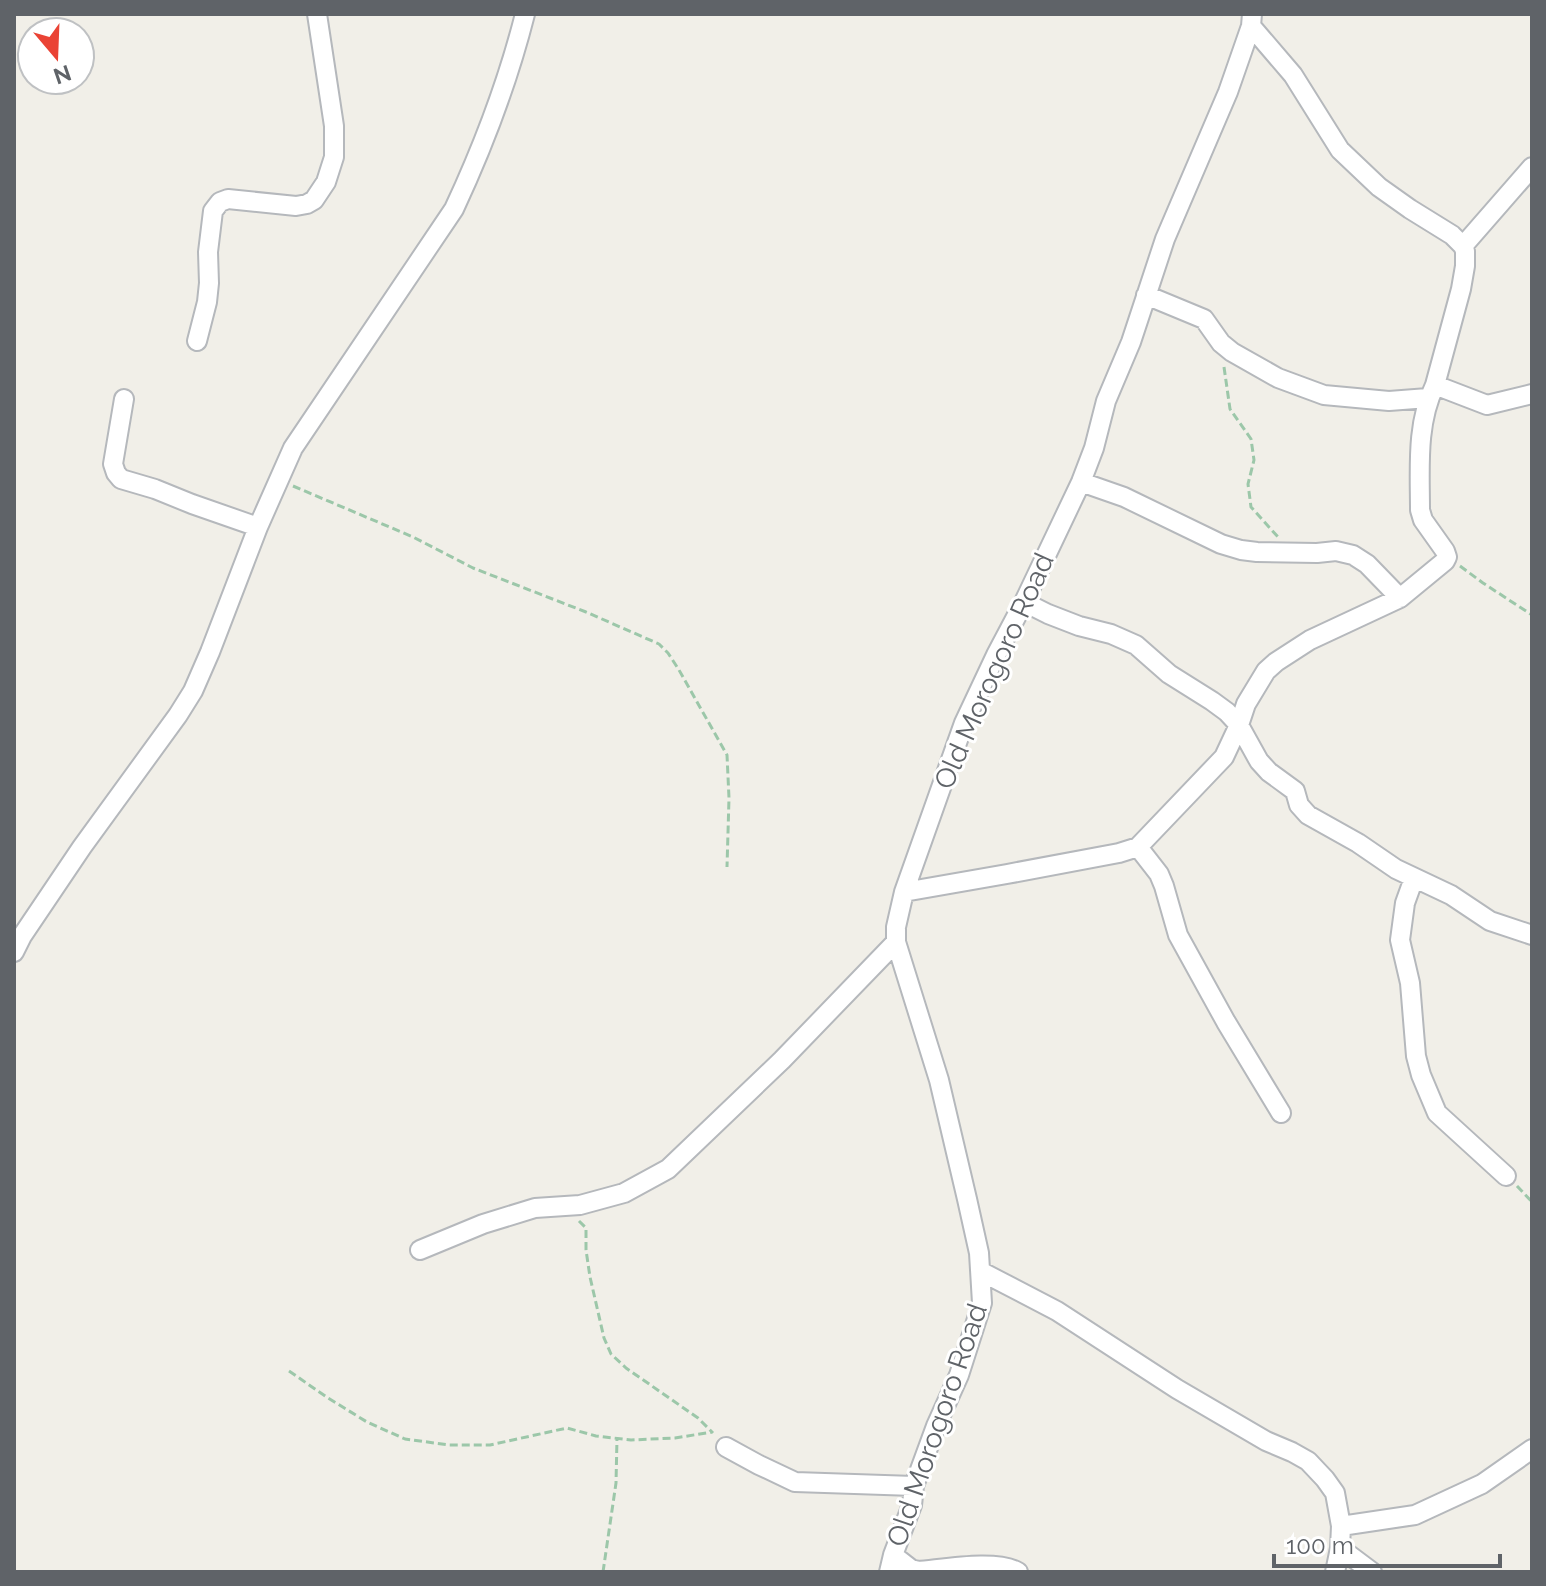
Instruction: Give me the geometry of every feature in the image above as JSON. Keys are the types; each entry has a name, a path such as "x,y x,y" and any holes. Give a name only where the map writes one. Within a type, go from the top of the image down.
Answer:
{"street":[{"path":"197,341 208,293 208,252 213,211 220,202 228,199 296,206 307,204 314,200 326,182 334,157 334,126 317,14"},
{"path":"14,952 66,869 193,691 293,448 454,209 502,92 525,14"},
{"path":"904,892 1021,872 1138,847 1224,757 1246,704 1266,671 1310,640 1400,598 1447,557 1420,510 1421,428 1461,289 1465,251 1452,235 1379,187 1340,150 1293,75 1251,20"},
{"name":"Old Morogoro Road","path":"891,1564 912,1505 914,1486 959,1375 982,1303 979,1253 939,1080 896,942 904,892 964,723 1081,482 1106,401 1125,356 1165,239 1228,92 1251,20"},
{"path":"1463,246 1532,167"},
{"path":"1146,295 1204,319 1221,343 1232,352 1278,378 1324,395 1389,401 1432,391 1487,405 1532,394"},
{"path":"124,399 113,464 121,479 258,527"},
{"path":"1081,482 1124,497 1221,544 1257,552 1336,551 1353,555 1367,564 1400,598"},
{"path":"1024,602 1079,626 1126,639 1136,645 1169,674 1212,701 1239,725 1259,761 1295,791 1302,811 1414,878 1451,895 1490,921 1532,935"},
{"path":"1138,847 1159,874 1178,935 1281,1113"},
{"path":"1414,878 1405,903 1400,940 1410,983 1416,1056 1421,1075 1437,1113 1506,1176"},
{"path":"420,1250 535,1208 580,1205 624,1193 668,1169 771,1070 896,942"},
{"path":"982,1272 1057,1311 1177,1389 1266,1441 1308,1461 1335,1493 1341,1526 1335,1572"},
{"path":"726,1447 795,1482 914,1486"},
{"path":"1341,1526 1415,1515 1482,1484 1532,1449"},
{"path":"1340,1548 1372,1572"},
{"path":"891,1564 918,1571 993,1565 1018,1572"}],"path":[{"path":"1221,343 1230,409 1251,439 1254,460 1248,484 1251,507 1289,552"},
{"path":"279,480 413,537 473,568 659,644 679,670 727,755 727,867"},
{"path":"1447,557 1532,615"},
{"path":"1506,1176 1532,1202"},
{"path":"558,1206 586,1228 590,1277 604,1338 611,1354 698,1418 726,1447"},
{"path":"289,1371 367,1422 405,1439 449,1445 490,1445 567,1428 596,1436 631,1440 712,1432"},
{"path":"603,1572 616,1483 617,1438"}]}
